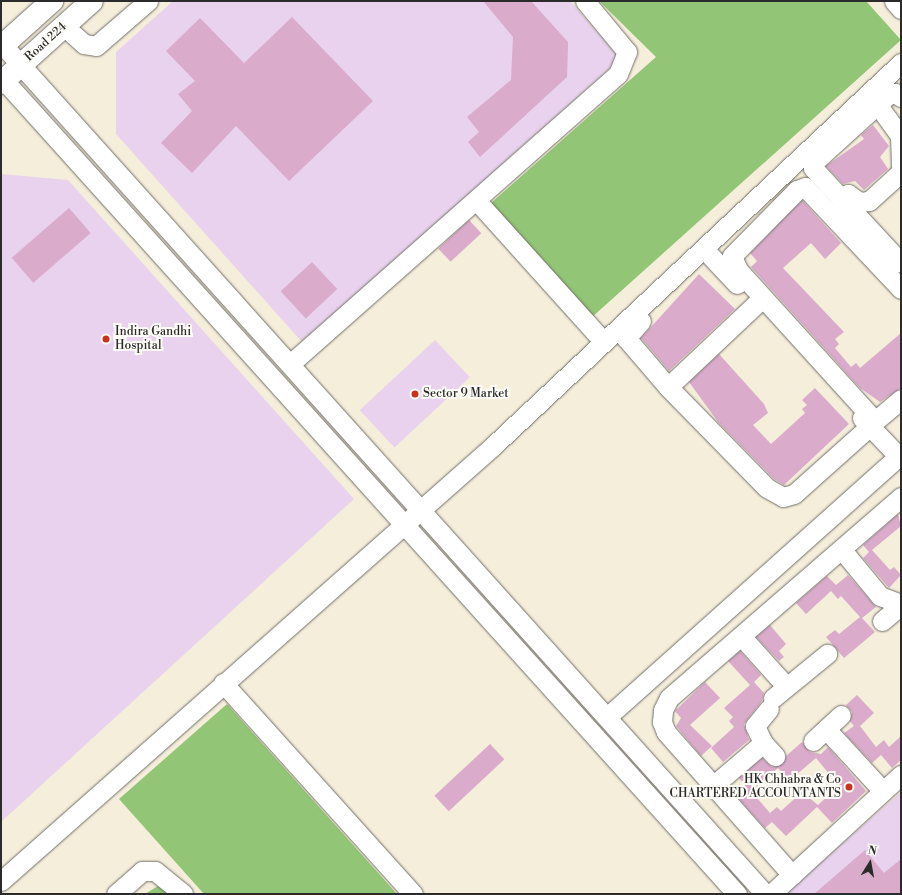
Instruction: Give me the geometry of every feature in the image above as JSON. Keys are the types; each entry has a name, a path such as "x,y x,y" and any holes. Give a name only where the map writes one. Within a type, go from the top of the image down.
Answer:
{"main road":[{"path":"2,45 52,1"},
{"name":"Road 224","path":"2,80 21,65 92,1"}],"street":[{"path":"64,26 84,44 96,46 148,1"},
{"path":"290,364 618,74 625,64 628,52 624,45 585,1"},
{"path":"894,1 901,9"},
{"path":"2,45 765,894"},
{"path":"870,426 794,494 783,497 767,488 668,387 626,335 709,253 790,168 901,63"},
{"path":"2,80 404,521 737,894"},
{"path":"901,97 892,93 877,104 813,165 816,173 842,198 901,263"},
{"path":"842,198 848,194 858,202 868,201 900,176 900,136 877,104"},
{"path":"790,168 802,186 813,191 901,289"},
{"path":"802,186 738,248 733,262 875,421 901,399"},
{"path":"476,200 604,342"},
{"path":"607,717 900,457 709,253"},
{"path":"1,881 604,342 709,253"},
{"path":"668,387 756,304"},
{"path":"792,874 666,732 662,722 663,710 669,698 842,550 901,497"},
{"path":"842,550 880,596 901,605 882,621"},
{"path":"741,636 776,698"},
{"path":"714,785 769,750 755,726 776,698 827,654"},
{"path":"223,683 413,894"},
{"path":"841,715 819,735 883,791"},
{"path":"771,894 901,775"},
{"path":"116,894 142,871 155,870 183,894"}],"shaded area":[{"path":"173,1 570,1 620,59 302,342 116,134 116,52"},
{"name":"Indira Gandhi Hospital","path":"1,174 68,180 354,499 1,822"},
{"name":"Sector 9 Market","path":"435,340 470,377 394,448 360,410"},
{"path":"901,792 901,894 785,894"}],"green space":[{"path":"599,1 866,1 901,40 591,318 491,203 656,57"},
{"path":"227,704 397,894 204,894 119,799"},
{"path":"168,880 181,894 145,894"}],"building":[{"path":"483,1 531,1 568,42 568,47 567,77 480,157 468,142 479,132 467,117 511,80 513,37"},
{"path":"292,17 373,101 289,181 236,126 192,173 161,143 192,111 178,94 195,81 166,51 200,18 244,63"},
{"path":"873,125 889,146 880,157 888,169 864,190 855,181 843,184 826,166 864,139 861,135"},
{"path":"802,200 841,243 825,259 811,243 783,268 844,332 835,339 839,344 835,348 851,367 856,363 860,368 901,333 901,388 880,402 860,388 751,267 757,261 750,253"},
{"path":"69,208 91,233 33,283 12,258"},
{"path":"469,220 481,233 451,262 438,249"},
{"path":"312,262 337,289 306,318 281,291"},
{"path":"699,274 735,309 669,371 641,338"},
{"path":"719,354 764,404 768,413 753,425 771,444 805,413 802,409 807,405 802,400 815,388 849,424 784,485 774,479 718,422 689,382"},
{"path":"898,514 901,526 872,550 890,570 894,567 901,575 889,588 863,558 869,552 863,545"},
{"path":"848,575 876,607 862,618 875,632 844,658 826,637 835,630 839,634 860,617 841,596 838,599 831,591 806,614 796,603 827,576 836,585"},
{"path":"770,625 786,644 779,651 784,657 779,661 756,637"},
{"path":"740,651 761,675 754,682 764,693 762,701 744,724 749,740 723,762 711,748 734,727 729,721 733,717 724,708 750,685 728,661"},
{"path":"705,682 720,698 690,725 712,746 701,756 676,726 681,718 675,711"},
{"path":"857,695 874,713 860,726 876,747 884,740 889,747 901,736 901,760 892,768 881,755 872,763 844,733 854,726 850,721 852,712 846,705"},
{"name":"HK Chhabra & Co CHARTERED ACCOUNTANTS","path":"802,742 810,752 821,754 828,747 866,791 832,823 817,807 786,836 772,822 765,828 738,798 748,789 739,778 762,758 772,767 782,764 786,756","holes":["816,758 839,786 818,805 802,792 781,811 777,807 770,813 751,791 778,768 789,781"]},
{"path":"490,744 504,759 449,811 434,796"},
{"path":"865,850 884,873 901,859 901,894 814,894"}],"place":[{"name":"Indira Gandhi Hospital","path":"106,339"},
{"name":"Sector 9 Market","path":"415,394"},
{"name":"HK Chhabra & Co CHARTERED ACCOUNTANTS","path":"849,787"}]}
